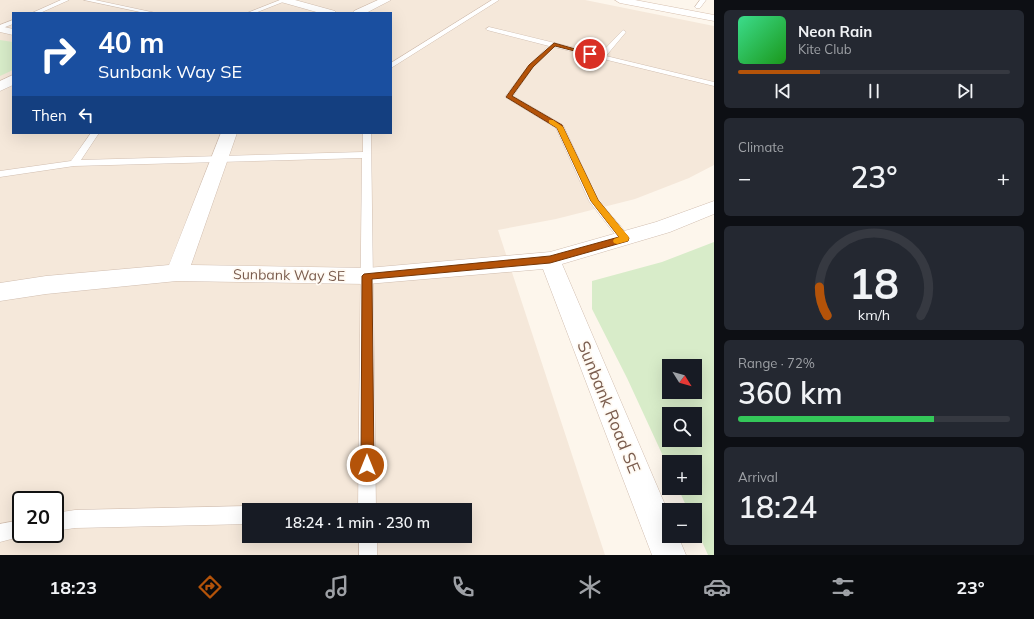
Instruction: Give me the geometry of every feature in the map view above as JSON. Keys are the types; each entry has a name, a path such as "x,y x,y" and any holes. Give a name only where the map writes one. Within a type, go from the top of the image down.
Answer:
{"street":[{"path":"285,0 327,12"},
{"path":"360,12 386,0"},
{"path":"620,0 714,18"},
{"path":"658,0 700,4 714,10"},
{"path":"0,28 12,32"},
{"path":"0,88 12,81"},
{"path":"178,273 228,134"},
{"name":"Sunbank Way SE","path":"0,292 46,285 178,273 367,276 550,260 663,228 714,207"},
{"name":"Sunbank Road SE","path":"550,260 669,555"}],"lane":[{"path":"37,12 66,0"},
{"path":"88,0 148,12"},
{"path":"253,12 285,0"},
{"path":"392,65 496,0"},
{"path":"0,28 12,22"},
{"path":"489,29 714,84"},
{"path":"602,56 623,32"},
{"path":"554,45 531,66 509,97 560,127 594,201 625,238"},
{"path":"74,163 94,134"},
{"path":"367,134 368,503"},
{"path":"0,174 74,163 367,155"},
{"path":"64,520 75,518 242,515"},
{"path":"0,533 12,531"},
{"path":"368,543 368,555"}],"shaded area":[{"path":"0,0 585,0 714,26 714,165 689,178 635,199 556,219 498,230 605,555 0,555"}],"green space":[{"path":"0,40 12,42 12,70 0,76"},
{"path":"714,242 714,555 708,555 702,542 702,503 685,503 681,495 702,495 702,455 663,455 627,378 592,309 592,281 662,262"}],"slow traffic":[{"path":"551,122 560,127 594,201 625,238 617,241"}],"route":[{"path":"367,465 367,276 550,260 625,238 594,201 560,127 509,97 531,66 554,45 590,54"}]}
